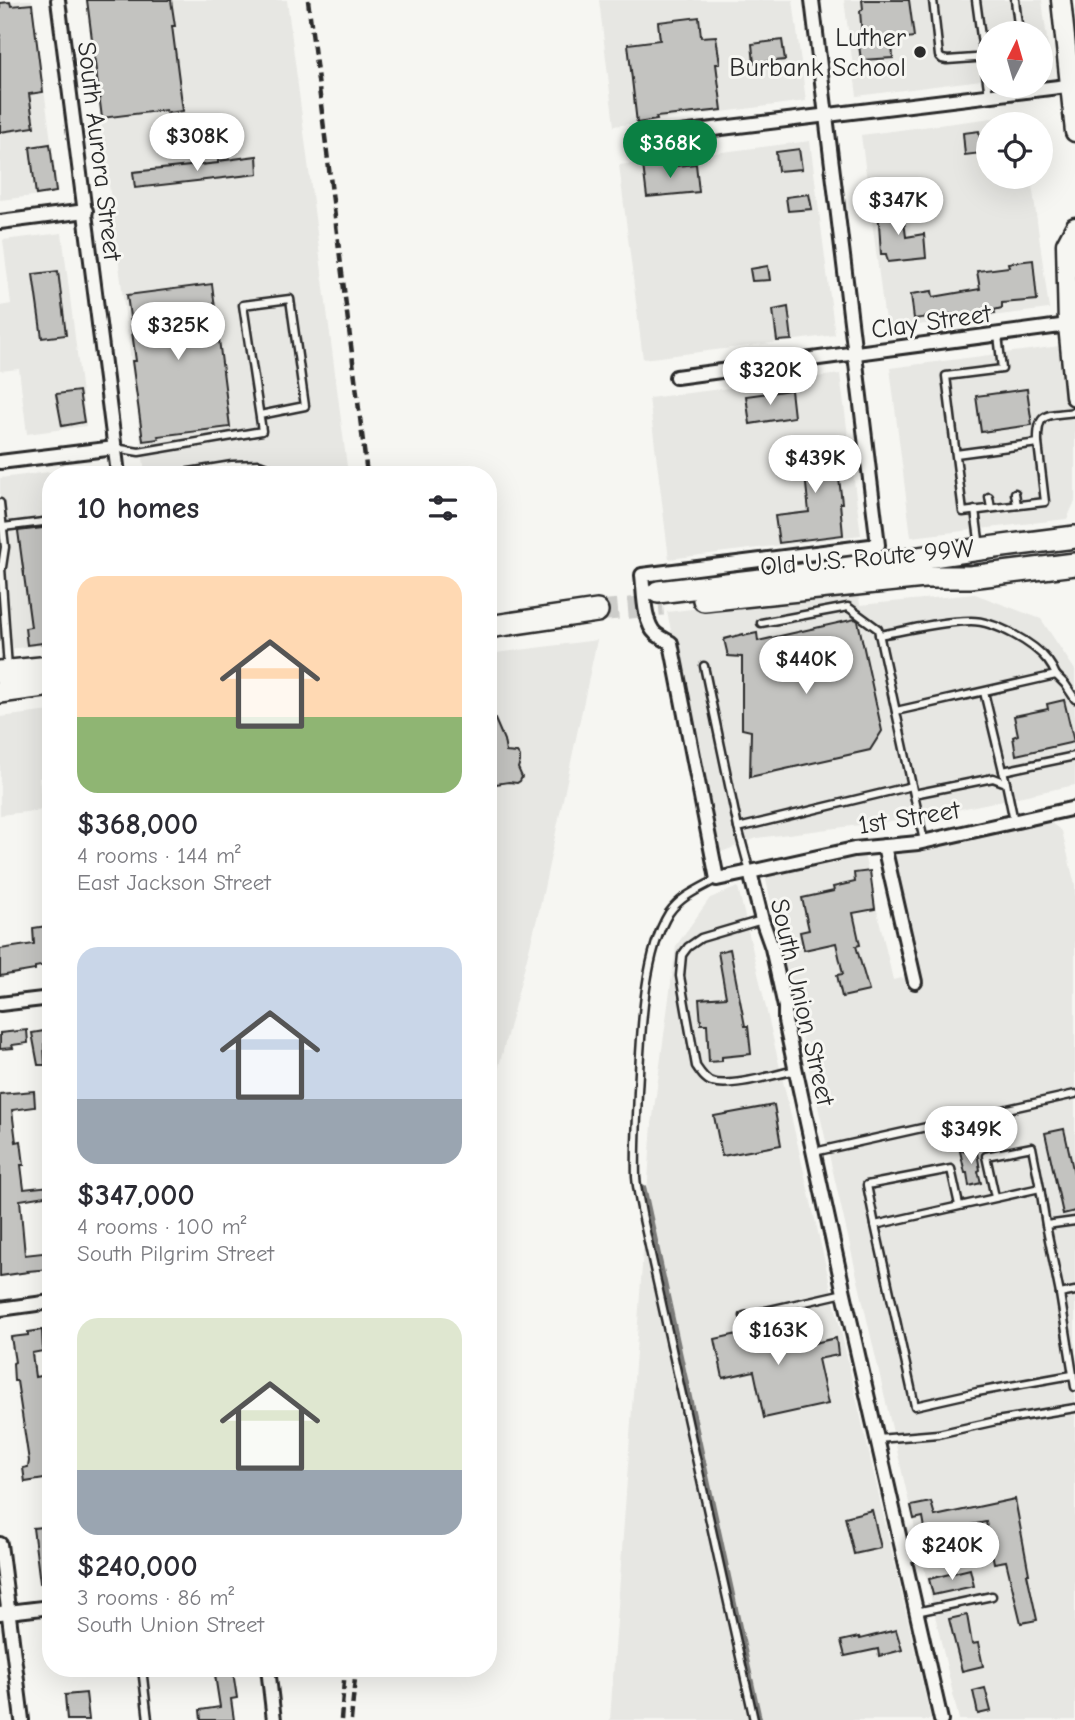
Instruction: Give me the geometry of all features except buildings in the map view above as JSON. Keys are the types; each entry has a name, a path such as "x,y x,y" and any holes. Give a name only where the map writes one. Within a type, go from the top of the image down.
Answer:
{"main road":[{"path":"1061,0 1073,86 1075,132"},
{"path":"1075,227 1066,244 1071,259 1075,396"},
{"name":"Old U.S. Route 99W","path":"1075,537 802,575 690,587 660,598 924,577 970,577 1075,564"},
{"path":"497,613 594,605 497,625"},
{"path":"6,681 42,670"},
{"path":"6,681 42,684"}],"street":[{"name":"South Aurora Street","path":"58,0 117,466"},
{"path":"716,879 671,643 651,628 647,617 642,575 878,544 812,0"},
{"path":"1054,88 1073,86"},
{"path":"639,138 976,98"},
{"path":"0,222 86,211"},
{"name":"Clay Street","path":"676,377 1071,326"},
{"path":"0,462 115,448"},
{"path":"6,681 42,688"},
{"name":"1st Street","path":"750,872 854,849 924,841 1075,808"},
{"path":"884,846 915,982"},
{"name":"South Union Street","path":"716,879 750,872 772,948 785,1007 785,1021 844,1293 941,1720"},
{"path":"0,1004 42,999"},
{"path":"0,1309 42,1303"},
{"path":"0,1544 4,1613 22,1720"},
{"path":"4,1613 42,1608"},
{"path":"269,1677 274,1720"}],"lane":[{"path":"933,0 939,56 947,60 976,58"},
{"path":"976,0 980,21"},
{"path":"1015,0 1018,21"},
{"path":"115,448 139,452 262,431 243,305 290,299 305,406 260,415"},
{"path":"998,335 1002,369 946,376 963,512 1045,502 1038,443 1040,420 1045,416 1075,412"},
{"path":"956,454 1038,443"},
{"path":"1009,447 1010,456"},
{"path":"983,450 984,458"},
{"path":"226,466 264,466"},
{"path":"1015,493 1017,505"},
{"path":"989,497 990,508"},
{"path":"0,503 5,547 1,567 6,681"},
{"path":"975,510 980,549"},
{"path":"3,527 42,522"},
{"path":"761,623 848,607 878,629 924,841"},
{"path":"879,635 974,621 997,626 1026,642 1047,659 1075,699"},
{"path":"704,666 738,828 750,872"},
{"path":"896,711 1056,675"},
{"path":"984,692 1014,821"},
{"path":"1003,771 1075,756"},
{"path":"914,794 993,778 1006,783"},
{"path":"738,828 912,786"},
{"path":"716,879 681,899 663,924 652,955 640,1059 636,1181 754,1720"},
{"path":"762,920 701,938 682,955 680,976 696,1066 711,1082 731,1084 796,1070"},
{"path":"814,1152 1075,1094"},
{"path":"995,1197 986,1156 1032,1147 1075,1387"},
{"path":"959,1205 951,1169 867,1185 915,1406 1072,1375"},
{"path":"875,1225 1040,1188"},
{"path":"1046,1225 1075,1221"},
{"path":"1060,1294 1075,1290"},
{"path":"744,1316 844,1293"},
{"path":"878,1439 938,1434 1075,1408"},
{"path":"905,1559 976,1546"},
{"path":"916,1612 992,1595"},
{"path":"143,1677 148,1720"}],"shaded area":[{"path":"32,0 58,193 0,200 0,3"},
{"path":"86,0 287,0 347,466 144,466"},
{"path":"599,0 793,0 806,101 614,126"},
{"name":"Luther Burbank School","path":"844,0 1042,0 1045,21 976,21 976,81 857,96"},
{"path":"976,120 976,189 1033,189 1049,309 886,329 861,135"},
{"path":"810,141 835,335 643,359 619,165"},
{"path":"62,233 86,426 27,434 19,369 0,371 0,306 11,304 3,240"},
{"path":"1075,344 1075,501 1067,519 911,537 890,368"},
{"path":"840,374 861,535 669,559 649,398"},
{"path":"42,473 42,645 0,650 0,478"},
{"path":"858,589 860,605 975,594 1041,619 1075,670 1075,785 923,817 757,838 719,853 667,612"},
{"path":"597,640 540,907 497,1074 497,653"},
{"path":"42,712 42,778 39,778 42,810 0,815 0,717"},
{"path":"1050,822 1062,831 1075,885 1075,1720 959,1720 765,876 864,854 893,980 911,976 884,853"},
{"path":"738,887 931,1720 610,1720 652,1124 676,946 710,898"}],"waterway":[{"path":"644,1187 760,1720"}],"tunnel":[{"path":"597,611 663,605"}],"railway":[{"path":"308,0 366,466"},
{"path":"341,1720 344,1677"},
{"path":"351,1720 355,1677"}],"place":[{"name":"Luther Burbank School","path":"920,52"}]}
